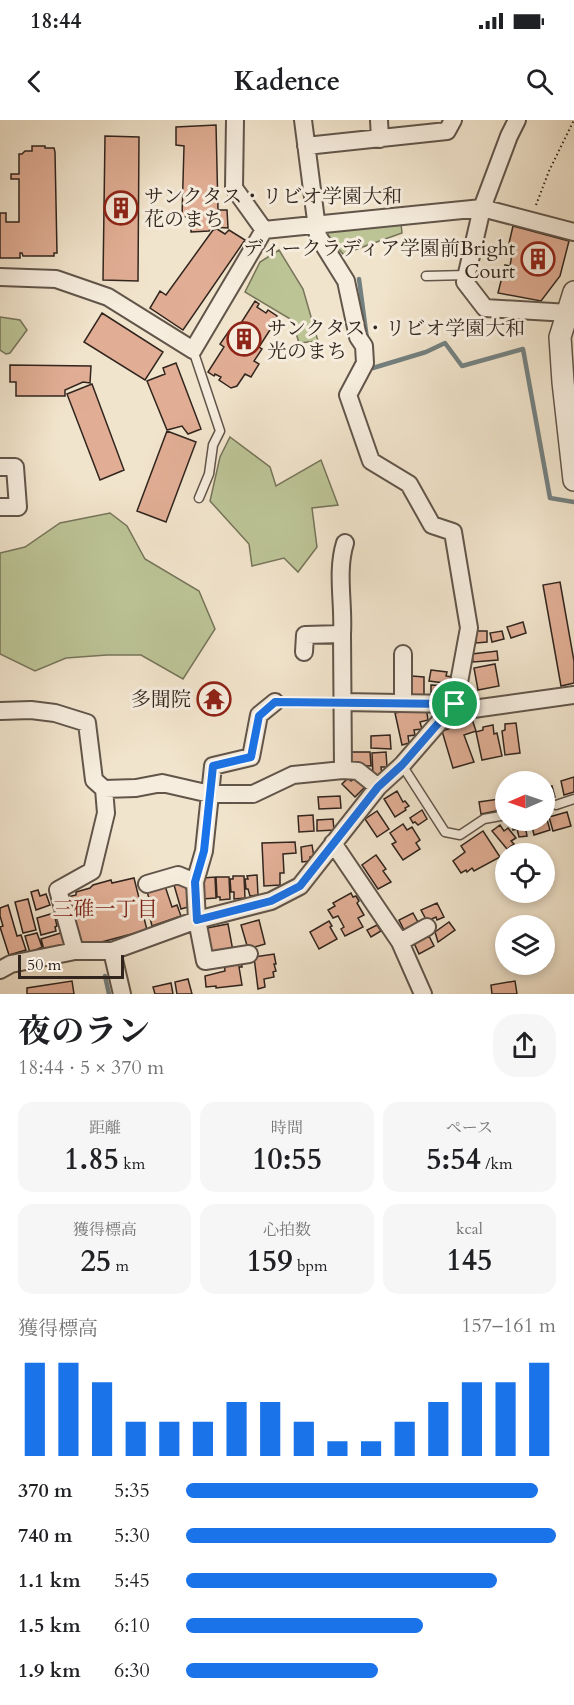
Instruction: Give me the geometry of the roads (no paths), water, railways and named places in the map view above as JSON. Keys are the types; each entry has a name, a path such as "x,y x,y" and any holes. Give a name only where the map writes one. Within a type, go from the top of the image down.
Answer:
{"street":[{"path":"235,120 234,188 264,230"},
{"path":"0,970 11,964 75,951 112,951 197,920 271,901 300,886 378,787 402,765 455,704 469,628 453,532 432,525 409,484 371,461 348,395 365,363 364,346 358,337 346,281 318,236 303,120"},
{"path":"379,120 380,138"},
{"path":"306,146 447,131 453,120"},
{"path":"517,120 482,208 465,282 485,308 568,328"},
{"path":"264,230 482,208 574,232"},
{"path":"0,277 56,279 108,297 193,350 264,230"},
{"path":"574,292 568,328 568,382 574,480"},
{"path":"0,468 15,467 18,507 0,507"},
{"path":"343,770 343,616 340,558 345,543"},
{"path":"304,652 305,635 342,634"},
{"path":"403,654 403,703"},
{"path":"343,702 455,704 473,709 574,695"},
{"path":"249,954 205,961 197,920 195,882 204,851 213,766 251,757 259,716 275,702"},
{"path":"0,711 55,712 87,723 94,780 104,789 106,813 92,871 58,890 75,951"},
{"path":"104,789 136,788 162,783 210,794 253,794 293,775 343,770 358,771 378,787"},
{"path":"333,843 400,942 423,994"},
{"path":"147,884 178,875 195,882"},
{"path":"400,942 427,927"},
{"path":"112,951 122,994"}],"lane":[{"path":"426,276 467,275"},
{"path":"193,350 220,431 213,445 208,474 199,498"},
{"path":"402,765 445,832 460,835 484,819 495,817"},
{"path":"556,805 574,799"}],"waterway":[{"path":"359,279 367,339"},
{"path":"371,362 373,368 426,352 445,343 462,366 523,349 550,498 574,502"},
{"path":"105,976 109,994"}],"place":[{"name":"サンクタス・リビオ学園大和 花のまち","path":"121,208"},
{"name":"ディークラディア学園前Bright Court","path":"538,259"},
{"name":"サンクタス・リビオ学園大和 光のまち","path":"244,339"},
{"name":"多聞院","path":"214,699"}],"district":[{"name":"三碓一丁目","path":"105,909"}]}
